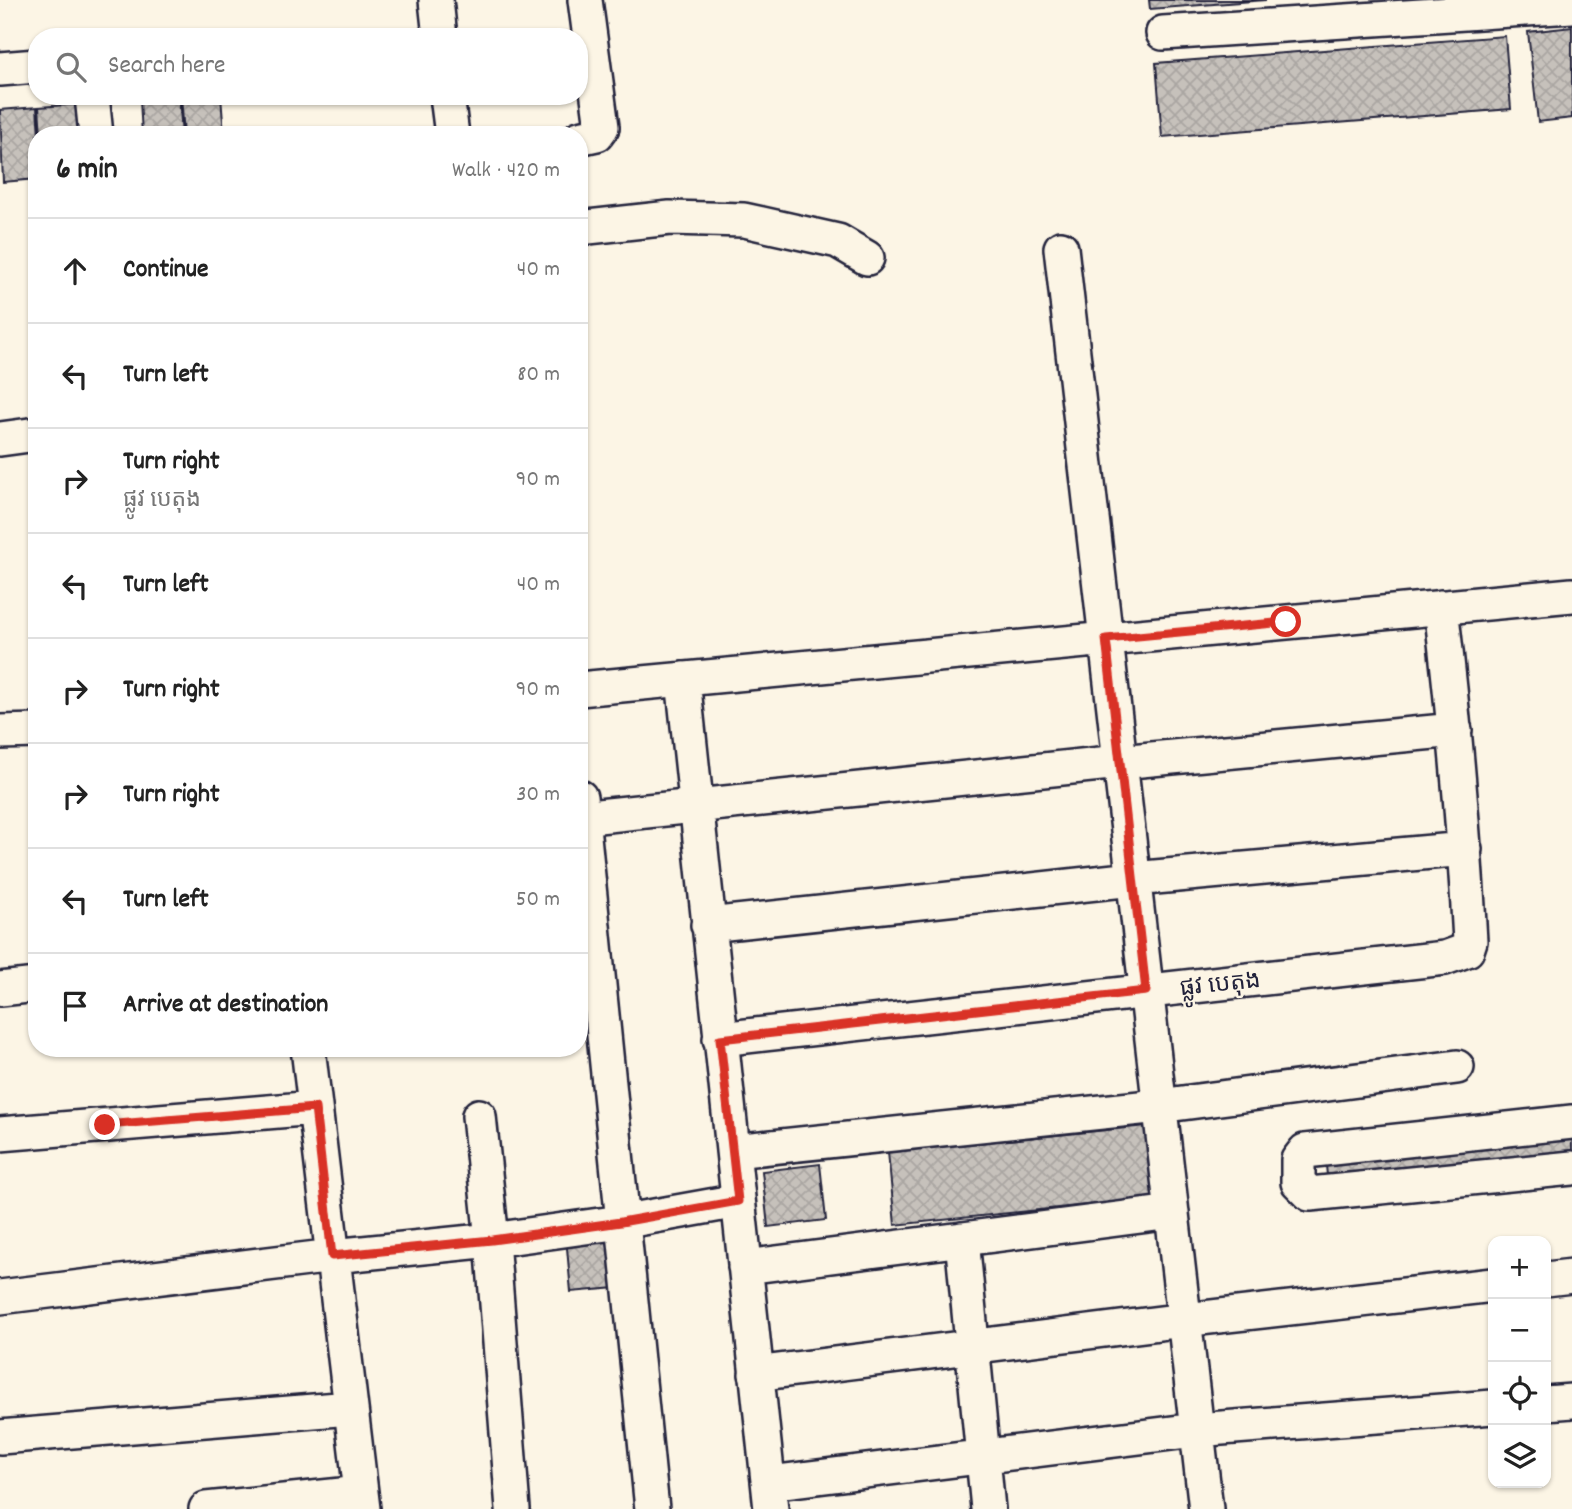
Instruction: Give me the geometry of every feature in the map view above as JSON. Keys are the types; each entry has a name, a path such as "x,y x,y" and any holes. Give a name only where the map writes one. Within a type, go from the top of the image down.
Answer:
{"street":[{"path":"436,0 439,28"},
{"path":"585,0 602,127 597,134 588,136"},
{"path":"1163,33 1572,6"},
{"path":"0,69 28,67"},
{"path":"93,105 95,126"},
{"path":"448,105 451,126"},
{"path":"588,227 670,218 744,220 838,241 867,258"},
{"path":"1061,248 1206,1509"},
{"path":"0,439 28,435"},
{"path":"588,688 1572,595"},
{"path":"708,925 1133,878 1465,849 1441,607"},
{"path":"683,679 770,1496 984,1457 1196,1430 1488,1407"},
{"path":"588,810 695,805 1455,730"},
{"path":"0,732 28,731"},
{"name":"ផ្លូវ បេតុង","path":"720,1039 1445,958 1467,950 1471,941 1465,849"},
{"path":"588,943 652,1509"},
{"path":"0,989 28,986"},
{"path":"206,1509 362,1501 309,1057"},
{"path":"733,1152 1159,1106 1457,1067"},
{"path":"0,1134 315,1108"},
{"path":"479,1116 492,1240 513,1509"},
{"path":"1572,1122 1305,1151 1298,1160 1298,1182 1310,1194 1572,1168"},
{"path":"0,1297 332,1256 492,1240 621,1222 738,1201"},
{"path":"745,1267 1172,1212"},
{"path":"962,1239 988,1509"},
{"path":"1551,1278 1572,1276"},
{"path":"757,1374 1184,1320 1488,1286"},
{"path":"1551,1403 1572,1401"},
{"path":"0,1437 351,1408"}],"building":[{"path":"1149,0 1266,0 1150,9"},
{"path":"1572,27 1572,118 1538,122 1528,32"},
{"path":"1505,36 1511,109 1162,137 1156,63"},
{"path":"79,105 80,126 40,126 39,107"},
{"path":"140,105 180,105 181,126 142,126"},
{"path":"182,105 222,105 223,126 183,126"},
{"path":"37,107 38,126 28,126 28,180 3,182 0,110"},
{"path":"1146,1126 1153,1198 895,1225 888,1152"},
{"path":"1572,1130 1572,1161 1328,1186 1325,1155"},
{"path":"820,1164 826,1220 768,1227 762,1171"},
{"path":"611,1233 616,1288 571,1292 566,1237"}],"route":[{"path":"105,1125 315,1108 332,1256 492,1240 621,1222 738,1201 720,1039 1146,991 1106,639 1286,622"}]}
